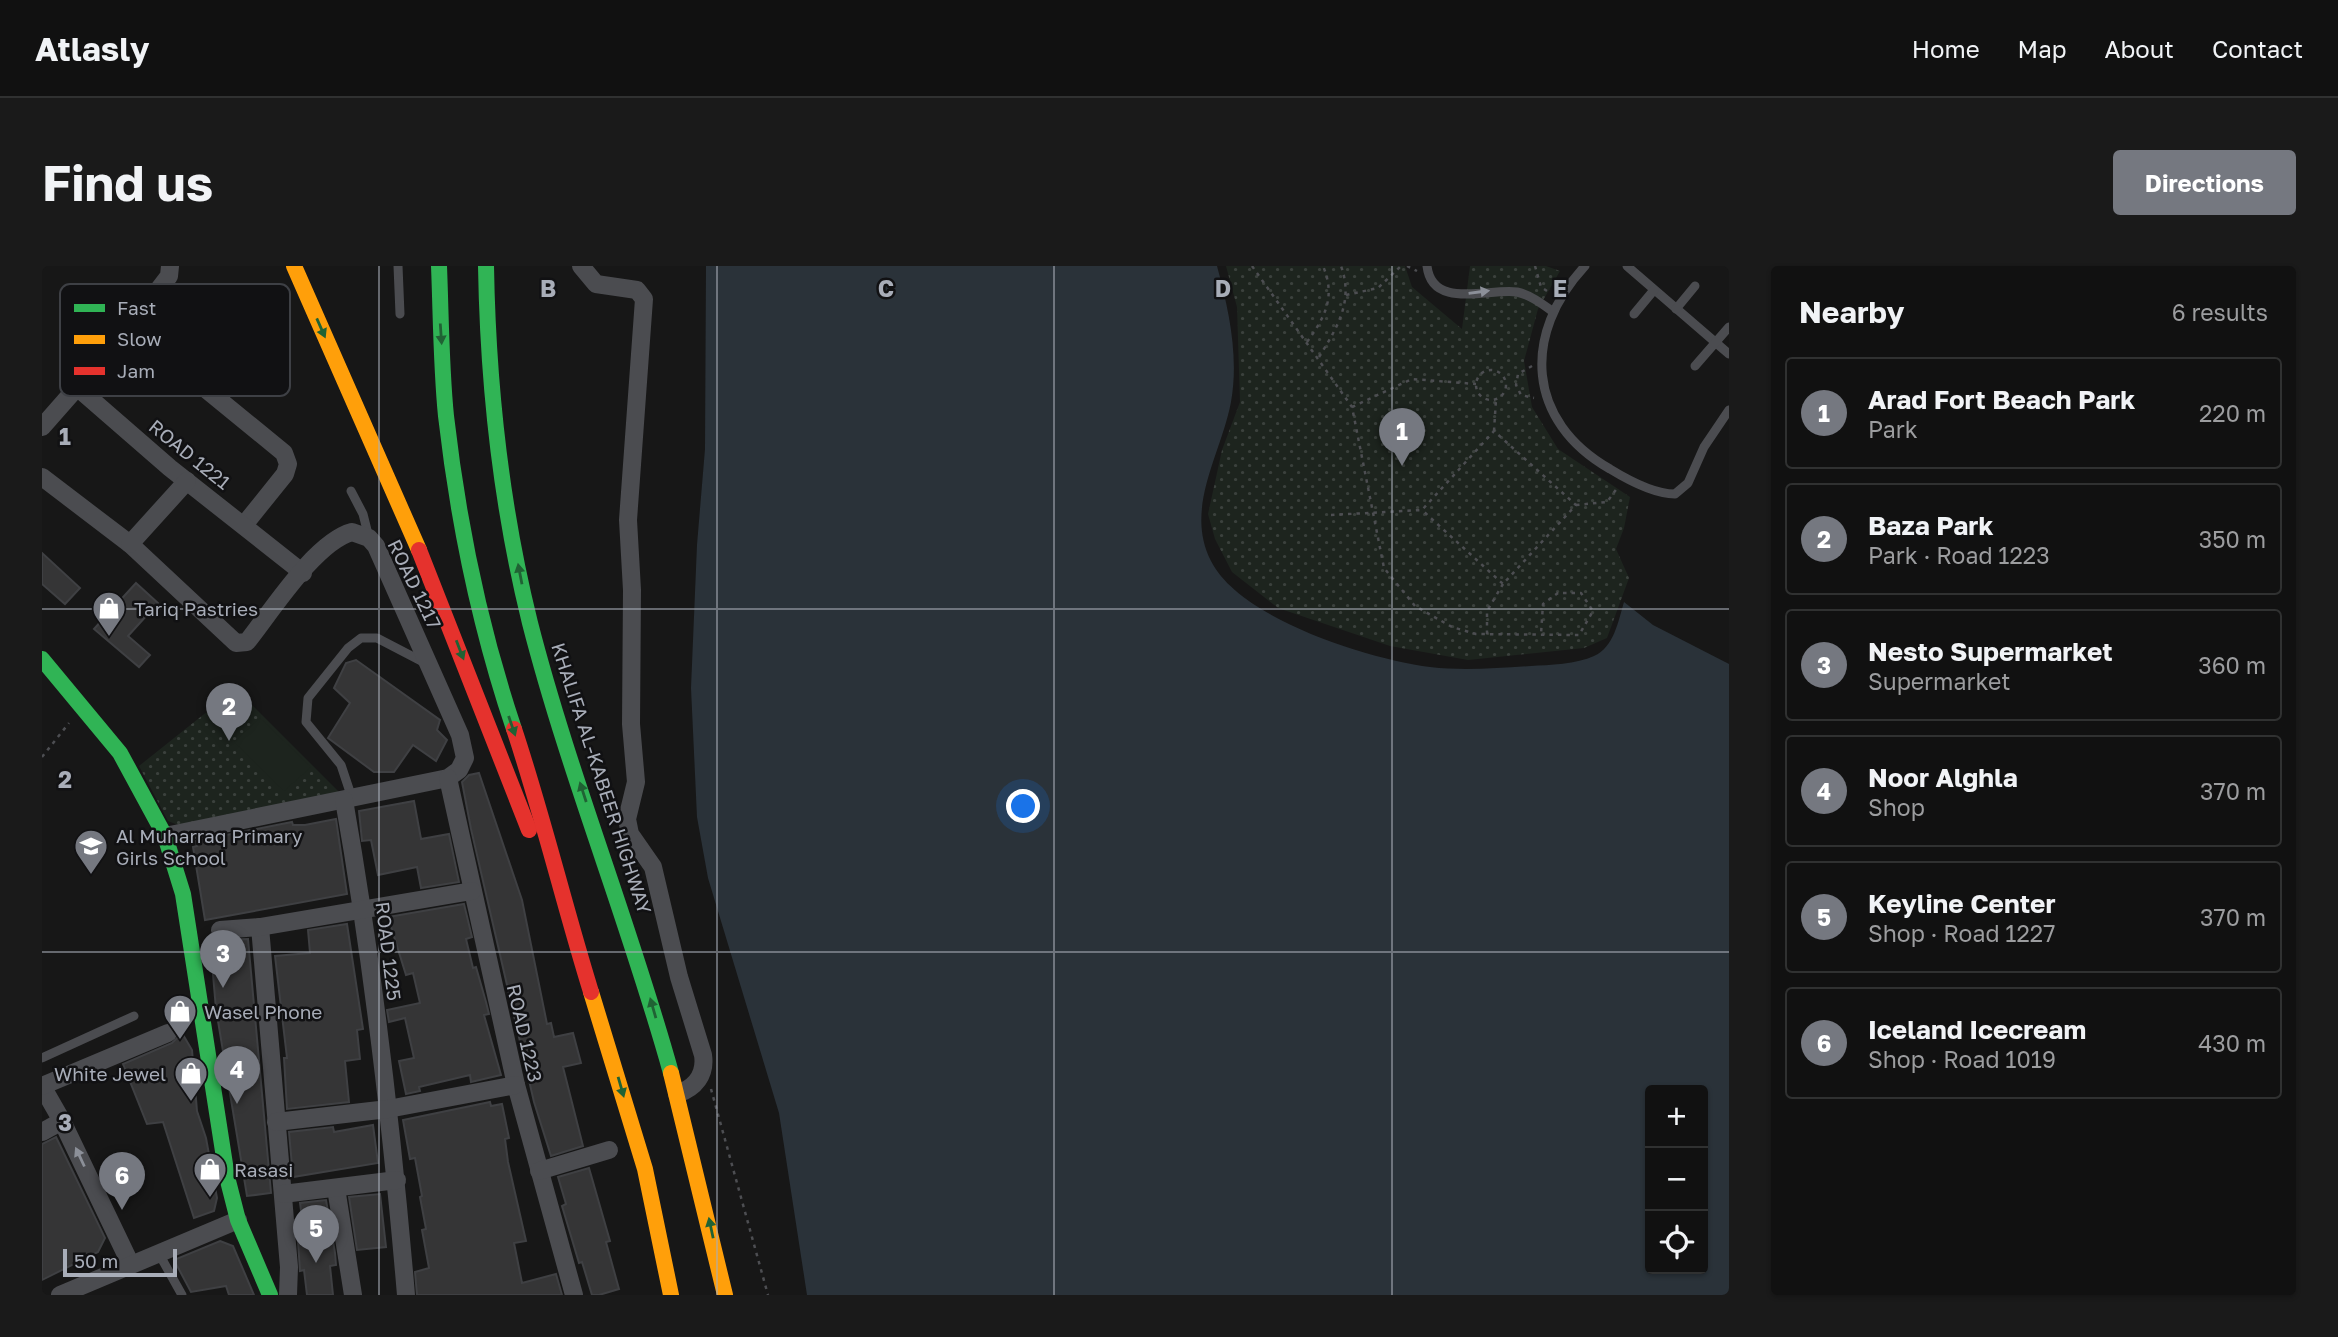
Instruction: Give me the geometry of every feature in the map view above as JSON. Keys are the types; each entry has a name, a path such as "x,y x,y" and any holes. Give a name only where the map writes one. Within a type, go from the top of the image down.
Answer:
{"main road":[{"path":"294,266 433,582 514,793 564,905"},
{"path":"439,266 446,413 460,510 492,659 541,810 564,905 645,1169 671,1295"},
{"name":"KHALIFA AL-KABEER HIGHWAY","path":"486,266 491,390 505,499 523,589 543,672 645,981 695,1155 725,1295"},
{"path":"42,659 120,753 165,836 183,894 227,1177 238,1220 270,1295"}],"street":[{"path":"163,284 169,276 170,266"},
{"path":"581,266 596,284 636,290 644,299 628,520 632,590 631,724 636,782 626,819 630,834 653,867 704,1065 693,1087 677,1094"},
{"path":"42,427 71,396"},
{"name":"ROAD 1221","path":"87,396 187,481 303,573"},
{"path":"214,396 284,453 288,464 285,474 244,525"},
{"name":"ROAD 1217","path":"42,477 130,544 236,643 247,642 323,551 345,534 352,533 369,538 376,546 432,667 460,735 465,758 459,770 448,778"},
{"path":"130,544 187,481"},
{"path":"165,836 448,778"},
{"name":"ROAD 1223","path":"448,778 516,1085 574,1295"},
{"name":"ROAD 1225","path":"348,799 397,1180 406,1295"},
{"path":"220,930 260,927 472,891"},
{"path":"260,927 283,1194 288,1295"},
{"path":"130,1263 62,1121 42,1086 168,1033"},
{"path":"276,1122 388,1109 516,1085"},
{"path":"42,1132 62,1121"},
{"path":"539,1171 609,1150"},
{"path":"283,1194 397,1180"},
{"path":"336,1188 353,1295"},
{"path":"60,1295 97,1288 130,1263 238,1220"}],"lane":[{"path":"398,266 400,314"},
{"path":"1427,266 1429,277 1435,285 1452,295 1500,290 1521,293 1552,311"},
{"path":"1585,266 1552,311 1542,364 1545,396 1567,438 1625,478 1669,494 1685,488 1703,447 1729,410"},
{"path":"1627,266 1729,354"},
{"path":"1676,309 1695,286"},
{"path":"1634,314 1654,290"},
{"path":"1695,366 1729,327"},
{"path":"351,491 363,514 369,538"},
{"path":"348,799 341,765 306,722 308,698 348,648 361,639 377,638 432,667"},
{"path":"42,1058 134,1016"},
{"path":"158,1252 182,1295"}],"path":[{"path":"1252,266 1352,407 1384,568 1415,606 1452,627 1487,634 1541,635 1579,635 1593,611 1581,593 1558,593 1543,604 1541,635"},
{"path":"1307,342 1326,315 1330,296 1323,266"},
{"path":"1319,357 1340,324 1346,295 1340,266"},
{"path":"1346,295 1378,288 1401,266"},
{"path":"1535,266 1541,287"},
{"path":"1516,385 1522,370 1542,364"},
{"path":"1496,399 1480,395 1476,384 1481,374 1492,370 1503,375 1506,386"},
{"path":"1352,407 1412,379 1476,384"},
{"path":"1331,515 1422,510 1494,430 1496,399 1506,386 1516,385"},
{"path":"1516,385 1526,398 1545,396"},
{"path":"1494,430 1576,505"},
{"path":"1487,634 1487,611 1503,584 1576,505 1607,502 1625,478"},
{"path":"1422,510 1503,584"},
{"path":"42,757 71,720"},
{"path":"704,1065 746,1205 768,1295"}],"shaded area":[{"path":"706,266 1217,266 1232,334 1233,385 1226,422 1207,482 1201,521 1211,561 1226,582 1249,601 1308,633 1374,655 1430,667 1468,669 1554,665 1594,656 1611,640 1624,602 1653,625 1729,664 1729,1295 807,1295 779,1113 708,878 697,817 691,688 697,545 705,449"},
{"path":"1226,266 1405,266 1412,287 1462,329 1470,266 1546,266 1560,271 1538,309 1524,361 1532,407 1558,449 1630,497 1624,528 1616,549 1629,578 1607,638 1584,648 1468,660 1390,646 1278,608 1232,572 1215,539 1208,514 1222,450 1240,402 1237,307"},
{"path":"223,699 240,715 248,701 343,796 178,825 168,821 139,766"},
{"path":"260,718 311,767 284,791 234,742"}],"building":[{"path":"42,553 80,588 65,604 42,584"},
{"path":"136,583 158,603 128,636 150,655 139,667 94,629"},
{"path":"356,660 440,720 437,730 447,740 436,761 413,745 394,772 374,772 328,738 350,703 334,688 346,663"},
{"path":"479,773 522,900 547,1024 551,1023 554,1037 573,1033 581,1063 563,1067 583,1146 551,1156 534,1102 462,782 469,775"},
{"path":"414,801 421,839 449,834 459,882 421,888 417,867 378,875 371,840 362,841 359,811"},
{"path":"336,819 347,894 205,920 193,847 197,846 196,841 292,822 293,825 305,825"},
{"path":"464,904 472,937 466,939 473,968 476,967 486,1002 489,1014 484,1015 501,1075 471,1082 470,1075 419,1087 420,1091 406,1094 399,1061 414,1058 405,1018 389,1022 387,1010 420,1003 413,973 406,975 388,917"},
{"path":"347,924 363,1029 357,1030 360,1059 345,1061 349,1102 287,1109 284,1058 287,1058 275,956 310,953 308,930"},
{"path":"248,939 271,1193 247,1196 216,1009 210,940"},
{"path":"182,1033 192,1050 197,1111 206,1138 217,1198 214,1211 194,1218 163,1122 147,1124 123,1064 172,1043"},
{"path":"490,1102 491,1106 502,1104 509,1138 505,1139 508,1162 526,1241 514,1243 522,1283 556,1274 562,1295 417,1295 415,1272 429,1268 422,1230 426,1229 415,1158 410,1159 403,1120"},
{"path":"373,1125 378,1163 293,1177 289,1132 333,1127 334,1132"},
{"path":"56,1137 105,1238 98,1252 42,1280 42,1144"},
{"path":"589,1168 610,1241 606,1242 619,1289 599,1295 592,1295 582,1262 579,1263 562,1206 566,1204 558,1177"},
{"path":"380,1194 386,1247 357,1250 349,1197"},
{"path":"326,1200 336,1265 330,1266 333,1295 307,1295 304,1270 300,1271 298,1241 305,1240 300,1203"},
{"path":"220,1241 233,1246 254,1295 229,1295 226,1286 191,1292 174,1260"}],"traffic: fast":[{"path":"439,266 444,397 457,495 481,613 514,729"},
{"path":"486,266 498,446 511,535 530,623 563,736 637,960 671,1073"},
{"path":"42,659 120,753 165,836 183,894 227,1177 238,1220 270,1295"}],"traffic: slow":[{"path":"294,266 419,550"},
{"path":"591,992 645,1169 671,1295"},
{"path":"671,1073 725,1295"}],"traffic: jam":[{"path":"419,550 529,830"},
{"path":"514,729 591,992"}],"place":[{"name":"Arad Fort Beach Park","path":"1402,466"},
{"name":"Tariq Pastries","path":"109,638"},
{"name":"Baza Park","path":"229,741"},
{"name":"Al Muharraq Primary Girls School","path":"91,876"},
{"name":"Nesto Supermarket","path":"223,988"},
{"name":"Wasel Phone","path":"180,1041"},
{"name":"White Jewel","path":"191,1103"},
{"name":"Noor Alghla","path":"237,1104"},
{"name":"Rasasi","path":"210,1199"},
{"name":"Iceland Icecream","path":"122,1210"},
{"name":"Keyline Center","path":"316,1263"}]}
